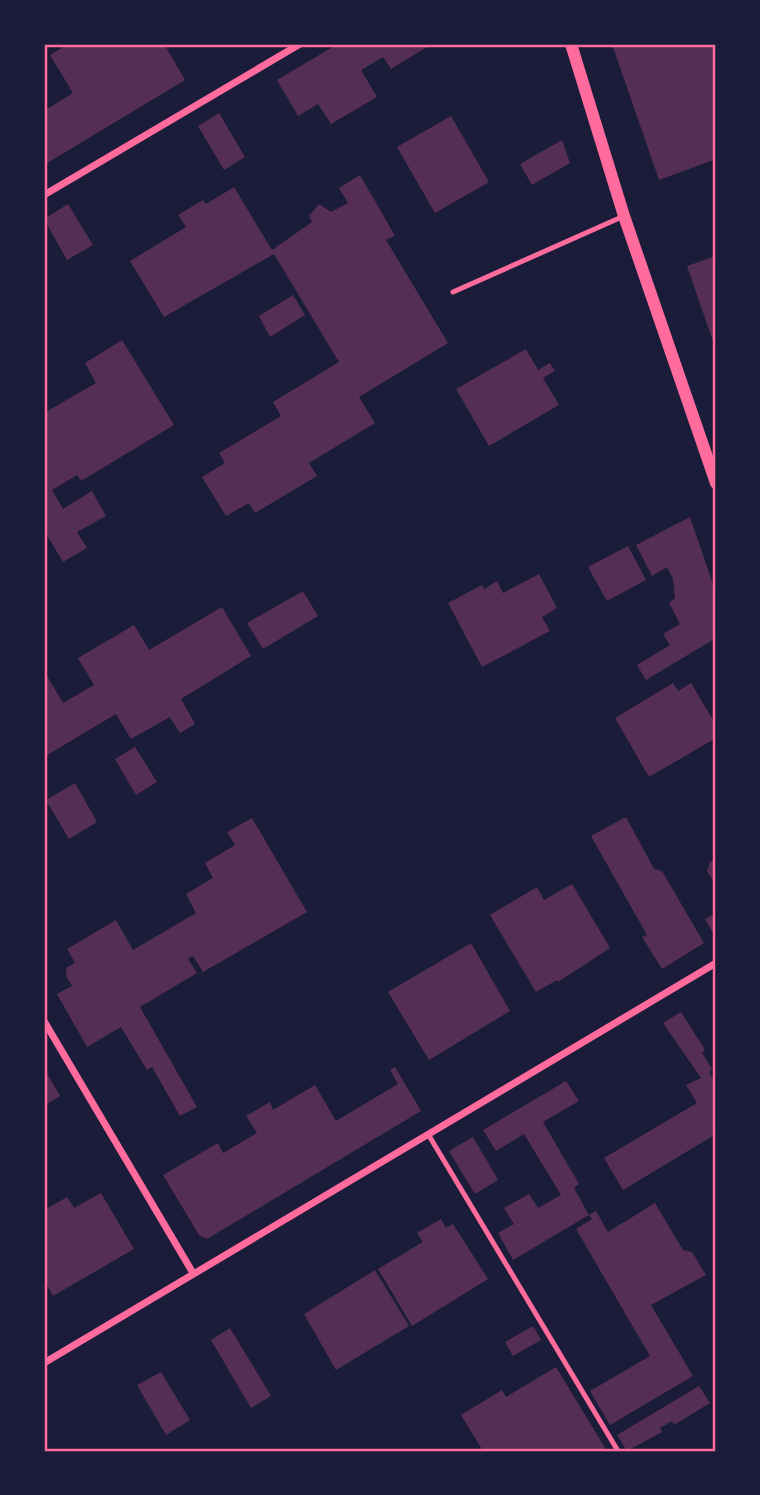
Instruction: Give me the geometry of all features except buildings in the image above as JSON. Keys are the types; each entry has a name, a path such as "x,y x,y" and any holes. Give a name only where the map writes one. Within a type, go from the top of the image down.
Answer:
{"street":[{"path":"44,195 300,44"},
{"path":"571,44 624,216 716,483"},
{"path":"44,1363 716,962"},
{"path":"44,1021 193,1273"}],"lane":[{"path":"453,292 624,216"},
{"path":"428,1134 618,1451"}]}
